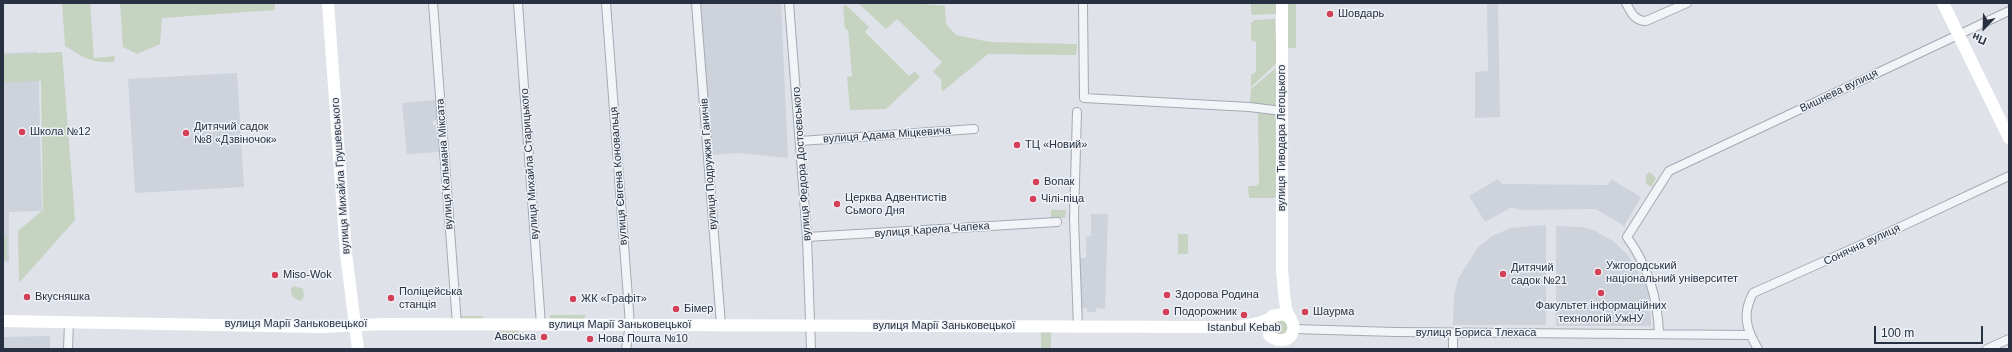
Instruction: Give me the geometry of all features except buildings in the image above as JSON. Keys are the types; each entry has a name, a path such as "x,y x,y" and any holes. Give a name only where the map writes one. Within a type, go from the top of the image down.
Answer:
{"street":[{"name":"вулиця Михайла Грушевського","path":"328,3 346,246 358,349"},
{"name":"вулиця Кальмана Міксата","path":"433,3 457,324"},
{"name":"вулиця Михайла Старицького","path":"518,3 541,325"},
{"name":"вулиця Євгена Коновальця","path":"606,3 630,325 626,349"},
{"name":"вулиця Подружжя Ганичів","path":"696,3 721,325"},
{"name":"вулиця Федора Достоєвського","path":"789,3 807,237 812,349"},
{"path":"1083,3 1084,98 1250,107 1282,111"},
{"name":"вулиця Тиводара Легоцького","path":"1282,3 1282,272 1287,312 1292,328 1288,349"},
{"path":"1626,3 1635,18 1646,22 1688,3"},
{"path":"1943,3 2009,138"},
{"name":"Вишнева вулиця","path":"1659,334 1658,309 1648,276 1636,249 1627,237 1669,171 2009,11"},
{"path":"1077,112 1074,218 1078,327"},
{"name":"вулиця Адама Міцкевича","path":"800,141 974,129"},
{"name":"Сонячна вулиця","path":"1750,335 1747,305 1753,293 1882,236 2009,176"},
{"name":"вулиця Карела Чапека","path":"807,237 1057,222"},
{"name":"вулиця Тиводара Легоцького","path":"1271,317 1278,303 1282,272"},
{"path":"1284,314 1292,328 1282,341 1273,341 1267,326 1271,317 1284,314"},
{"name":"вулиця Марії Заньковецької","path":"3,321 322,326 457,324 1238,327 1260,323 1271,317"},
{"path":"68,322 68,349"},
{"name":"вулиця Марії Заньковецької","path":"1238,327 1273,341"},
{"name":"вулиця Бориса Тлехаса","path":"1292,328 1453,333 1750,335"},
{"path":"1453,333 1453,349"},
{"path":"1750,335 1758,349"},
{"path":"1987,349 2009,339"}],"shaded area":[{"path":"701,3 781,3 788,158 738,153 712,155"},
{"path":"1487,3 1498,3 1500,117 1475,118 1475,72 1488,71"},
{"name":"Школа №12","path":"38,52 42,211 9,212 9,262 3,262 3,53"},
{"name":"Дитячий садок №8 «Дзвіночок»","path":"237,73 244,187 135,193 128,79"},
{"path":"435,100 437,120 433,121 433,125 437,125 440,152 407,154 402,103"},
{"path":"1498,179 1502,184 1608,185 1611,179 1641,197 1624,226 1596,209 1520,210 1512,207 1485,222 1469,196"},
{"path":"1091,214 1108,214 1105,309 1096,308 1096,312 1087,312 1087,308 1082,309 1079,258 1086,258 1086,237 1091,236"},
{"name":"Дитячий садок №21","path":"1546,225 1546,325 1453,325 1454,296 1458,279 1478,247 1492,236 1511,228"},
{"name":"Ужгородський національний університет","path":"1556,226 1582,227 1593,230 1613,241 1628,255 1646,285 1650,301 1651,326 1556,326"},
{"path":"50,336 50,349 3,349 3,337"}],"green space":[{"path":"62,3 90,3 94,58 115,56 114,62 93,61 65,46"},
{"path":"120,3 275,3 275,10 162,18 160,44 137,54 123,47"},
{"path":"858,3 911,3 945,6 946,24 956,35 990,42 1077,44 1076,55 988,54 942,92 941,79 933,72 942,62 897,19 886,29"},
{"path":"1251,3 1277,3 1277,12 1275,14 1253,15 1251,13"},
{"path":"1287,3 1296,3 1296,48 1287,48"},
{"path":"846,5 869,27 865,32 909,76 915,71 920,77 886,109 850,110 847,77 852,76 848,30 845,29 843,6"},
{"path":"1275,19 1277,63 1251,87 1251,75 1256,72 1256,42 1251,40 1251,23 1254,20"},
{"path":"62,52 75,220 19,283 18,231 43,210 41,81 3,82 3,55"},
{"path":"1277,67 1276,108 1250,104 1251,89"},
{"path":"1258,113 1277,116 1276,197 1274,198 1249,198 1248,186 1256,186 1259,183"},
{"path":"1650,172 1656,178 1652,187 1646,184 1646,175"},
{"path":"1051,210 1066,210 1065,218 1051,218"},
{"path":"1178,234 1188,234 1188,254 1178,254"},
{"path":"3,237 7,237 7,260 3,260"},
{"path":"294,286 303,289 304,296 301,301 294,298 292,295 291,288"},
{"path":"550,315 586,315 584,319 550,318"},
{"path":"460,316 483,316 484,320 460,320"},
{"path":"1279,317 1289,324 1286,335 1274,335 1271,322"},
{"path":"497,330 519,330 517,335 499,335"},
{"path":"1041,330 1051,331 1051,349 1041,349"}],"place":[{"name":"Шовдарь","path":"1330,14"},
{"name":"Школа №12","path":"22,132"},
{"name":"Дитячий садок №8 «Дзвіночок»","path":"186,133"},
{"name":"ТЦ «Новий»","path":"1017,145"},
{"name":"Вопак","path":"1036,182"},
{"name":"Чілі-піца","path":"1033,199"},
{"name":"Церква Адвентистів Сьмого Дня","path":"837,204"},
{"name":"Ужгородський національний університет","path":"1598,272"},
{"name":"Дитячий садок №21","path":"1503,274"},
{"name":"Miso-Wok","path":"275,275"},
{"name":"Факультет інформаційних технологій УжНУ","path":"1601,293"},
{"name":"Здорова Родина","path":"1167,295"},
{"name":"Вкусняшка","path":"27,297"},
{"name":"Поліцейська станція","path":"391,298"},
{"name":"ЖК «Графіт»","path":"573,299"},
{"name":"Бімер","path":"676,309"},
{"name":"Подорожник","path":"1166,312"},
{"name":"Шаурма","path":"1305,312"},
{"name":"Istanbul Kebab","path":"1244,315"},
{"name":"Авоська","path":"544,337"},
{"name":"Нова Пошта №10","path":"590,339"}]}
